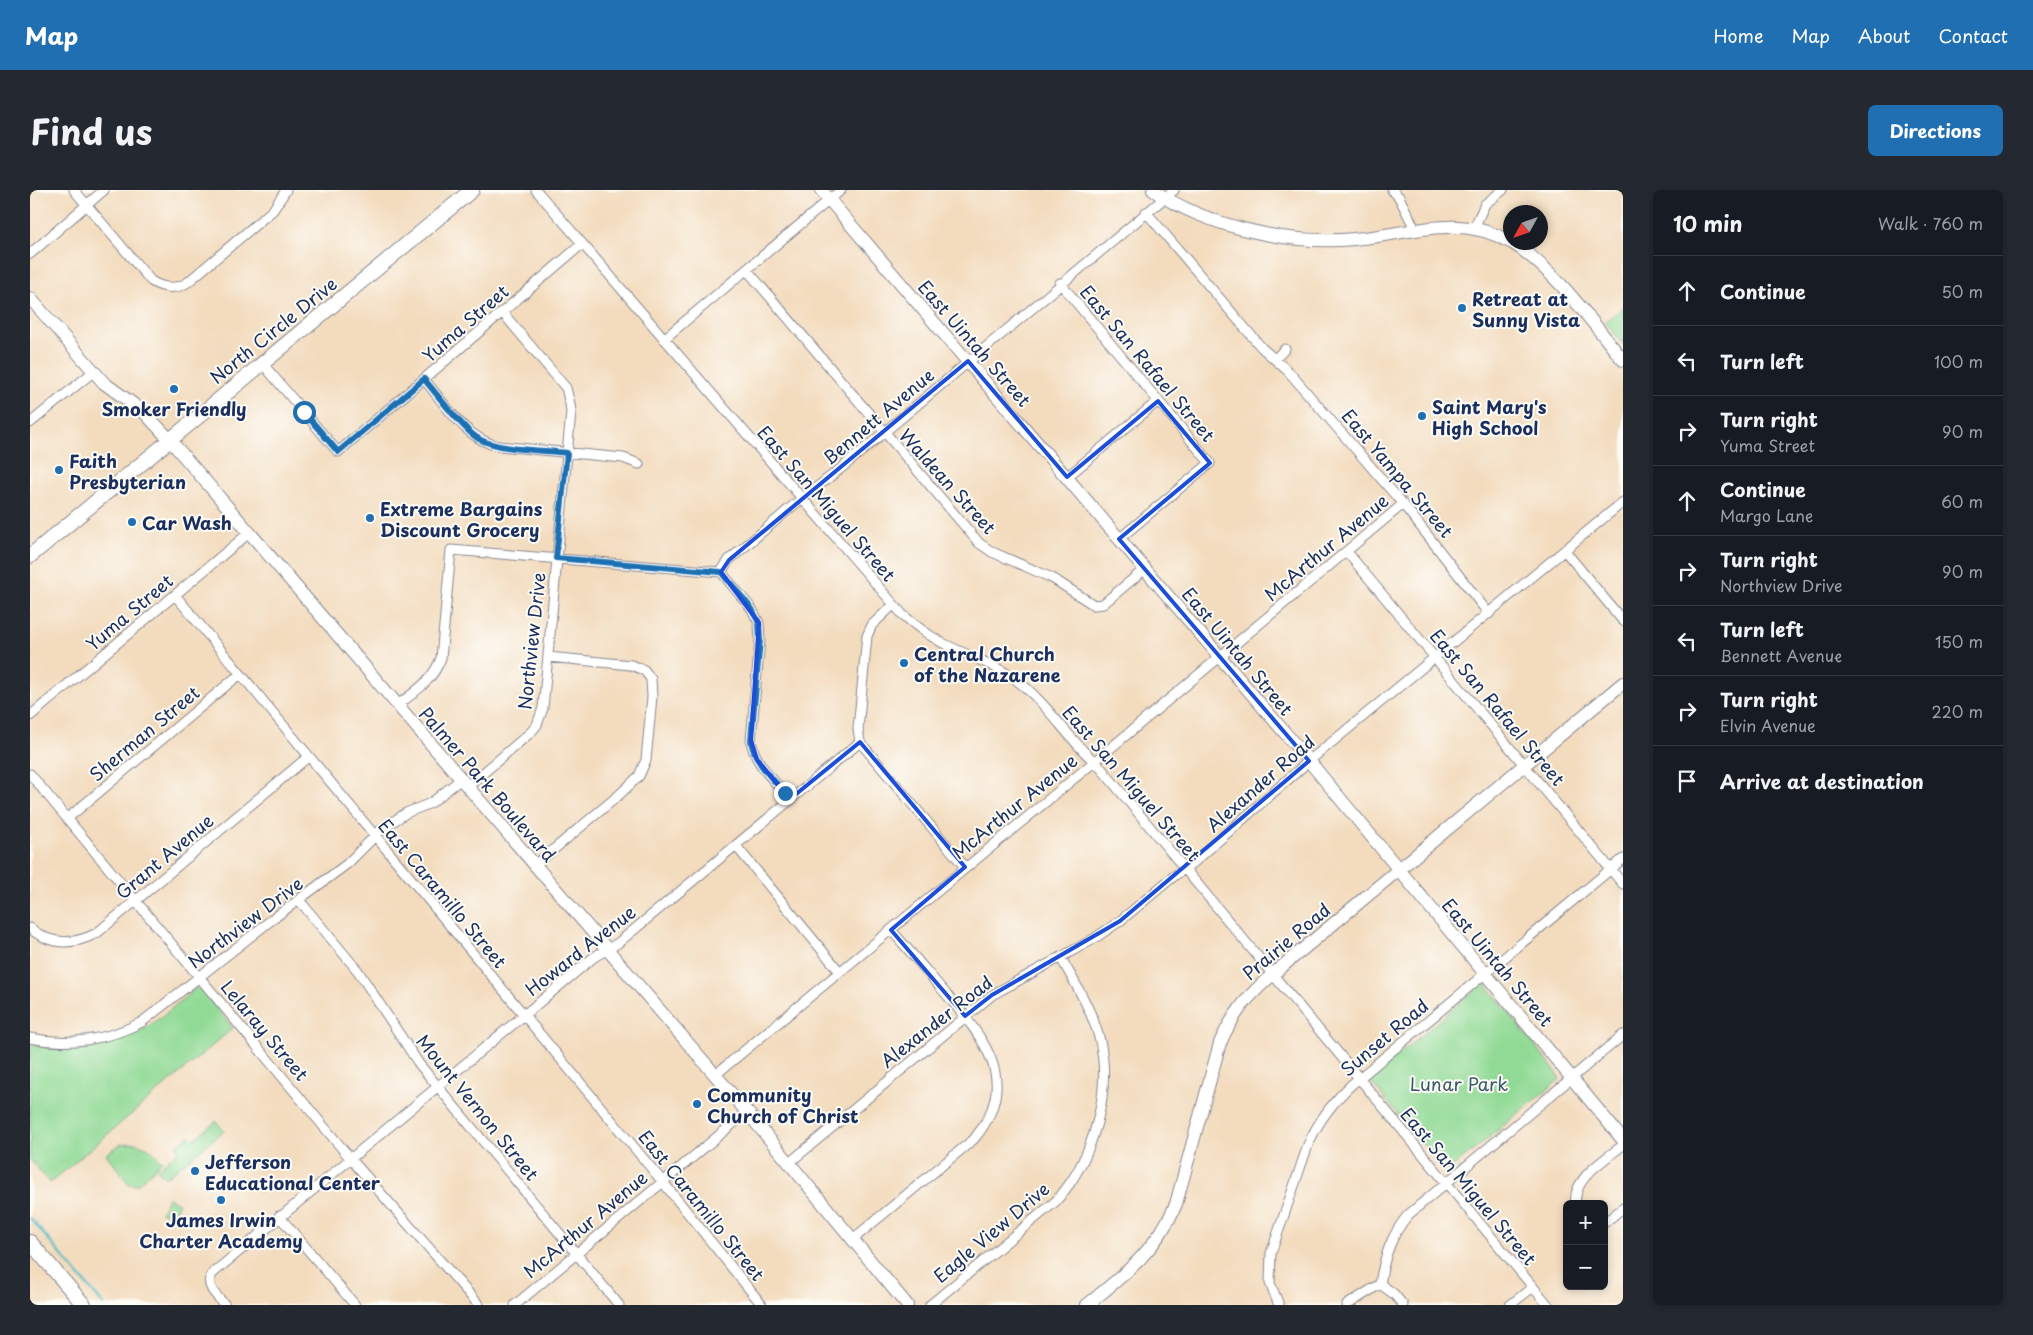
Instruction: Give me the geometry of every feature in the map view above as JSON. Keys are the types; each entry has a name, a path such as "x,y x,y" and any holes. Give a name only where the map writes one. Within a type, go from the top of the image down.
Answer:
{"main road":[{"name":"North Circle Drive","path":"30,556 472,190"},
{"path":"1153,190 1169,194 1230,225 1291,238 1355,239 1446,226 1474,228 1487,231 1503,238"},
{"name":"East Uintah Street","path":"825,195 1220,656 1623,1140"},
{"path":"1523,250 1548,271 1623,360"},
{"name":"Palmer Park Boulevard","path":"30,298 93,372 112,391 144,412 170,440 715,1075 908,1305"},
{"name":"Prairie Road","path":"1087,1305 1139,1261 1166,1226 1176,1204 1220,1043 1237,1010 1273,974 1623,683"},
{"path":"30,1242 84,1305"}],"street":[{"path":"74,190 151,280 159,285 175,288 188,282 273,210 286,190"},
{"path":"30,254 104,190"},
{"name":"East San Miguel Street","path":"536,190 893,605 910,621 932,637 994,666 1024,686 1094,762 1548,1305"},
{"path":"664,339 746,270 825,195 841,190"},
{"path":"1392,190 1399,197 1415,229"},
{"path":"1474,228 1485,204 1499,191"},
{"name":"Bennett Avenue","path":"721,572 729,560 1169,194"},
{"name":"East Yampa Street","path":"1146,212 1262,348 1288,371 1403,504 1489,614"},
{"name":"Yuma Street","path":"582,244 424,379 473,436 485,442 499,446 623,458 639,464"},
{"name":"Waldean Street","path":"746,270 979,543 992,552 1052,578 1089,603 1098,605 1103,604 1145,569"},
{"name":"East San Rafael Street","path":"1060,284 1210,462 1119,539"},
{"name":"Northview Drive","path":"30,1038 54,1042 74,1042 118,1033 152,1015 347,864 382,829 402,816 464,783 523,740 537,725 543,708 570,404 566,388 502,312"},
{"path":"1275,359 1285,349"},
{"path":"262,363 338,452 424,379"},
{"path":"30,423 93,372"},
{"path":"1067,477 1158,401"},
{"name":"Alexander Road","path":"789,1163 992,995 1061,958 1120,921 1623,502"},
{"name":"McArthur Avenue","path":"715,1075 1403,504"},
{"name":"Yuma Street","path":"30,716 249,533"},
{"path":"398,706 428,681 441,658 452,550 721,572 752,609 759,623 760,640 751,740 752,748 757,760 790,799"},
{"path":"1565,551 1623,621"},
{"name":"East San Rafael Street","path":"1347,552 1623,884"},
{"name":"East Caramillo Street","path":"175,595 662,1181 762,1305"},
{"path":"893,605 872,625 867,636 858,729 860,742 965,868"},
{"path":"535,865 639,776 646,760 652,697 651,679 639,666 548,657"},
{"name":"Sherman Street","path":"68,818 240,674"},
{"name":"Howard Avenue","path":"225,1305 211,1289 209,1280 213,1273 437,1086 606,949 618,943 860,742"},
{"name":"Grant Avenue","path":"30,928 48,940 58,943 78,941 97,933 308,757"},
{"name":"Lelaray Street","path":"30,774 350,1158 479,1305"},
{"path":"736,846 840,972"},
{"name":"Sunset Road","path":"1278,1305 1270,1283 1271,1252 1308,1145 1327,1110 1359,1079 1623,859"},
{"name":"Mount Vernon Street","path":"299,900 358,971 419,1064 619,1305"},
{"path":"853,1240 966,1146 982,1129 992,1107 996,1084 993,1061 981,1037 892,930"},
{"name":"Eagle View Drive","path":"930,1305 1056,1200 1071,1182 1084,1157 1099,1107 1102,1088 1102,1054 1099,1038 1089,1010 1061,958"},
{"path":"1347,1305 1380,1284 1386,1255 1401,1223 1408,1215 1623,1035"},
{"name":"McArthur Avenue","path":"515,1305 746,1112"},
{"path":"1576,1200 1575,1195 1583,1179 1623,1145"},
{"path":"1608,1220 1623,1208"},
{"path":"279,1216 355,1305"},
{"path":"1380,1284 1394,1294 1403,1305"},
{"path":"1510,1305 1533,1287"}],"highlighted area":[{"path":"968,361 1067,477 1158,401 1210,463 1119,539 1309,761 1120,921 992,995 965,1016 891,930 965,867 860,742 790,799 757,760 751,740 759,623 721,572 729,560"}],"green space":[{"path":"1623,307 1623,344 1605,322"},
{"name":"Lunar Park","path":"1484,982 1560,1077 1559,1080 1447,1172 1369,1080"},
{"path":"198,986 233,1028 50,1183 30,1160 30,1045 61,1048 93,1046 124,1038 153,1023"},
{"path":"216,1121 224,1131 165,1178 157,1169 179,1151 176,1146 189,1136 193,1140"},
{"path":"135,1143 149,1148 162,1161 137,1185 129,1184 106,1154 121,1144"},
{"path":"168,1198 179,1203 172,1217 161,1212"}],"waterway":[{"path":"30,1218 104,1305"}],"place":[{"name":"Retreat at Sunny Vista","path":"1462,308"},
{"name":"Smoker Friendly","path":"174,389"},
{"name":"Saint Mary's High School","path":"1422,416"},
{"name":"Faith Presbyterian","path":"59,470"},
{"name":"Extreme Bargains Discount Grocery","path":"370,518"},
{"name":"Car Wash","path":"132,522"},
{"name":"Central Church of the Nazarene","path":"904,663"},
{"name":"Community Church of Christ","path":"697,1104"},
{"name":"Jefferson Educational Center","path":"195,1171"},
{"name":"James Irwin Charter Academy","path":"221,1200"}],"route":[{"path":"304,412 338,452 424,379 468,431 478,439 492,445 567,453 556,558 721,572 752,609 759,623 760,640 751,740 752,748 757,760 785,793"}]}
